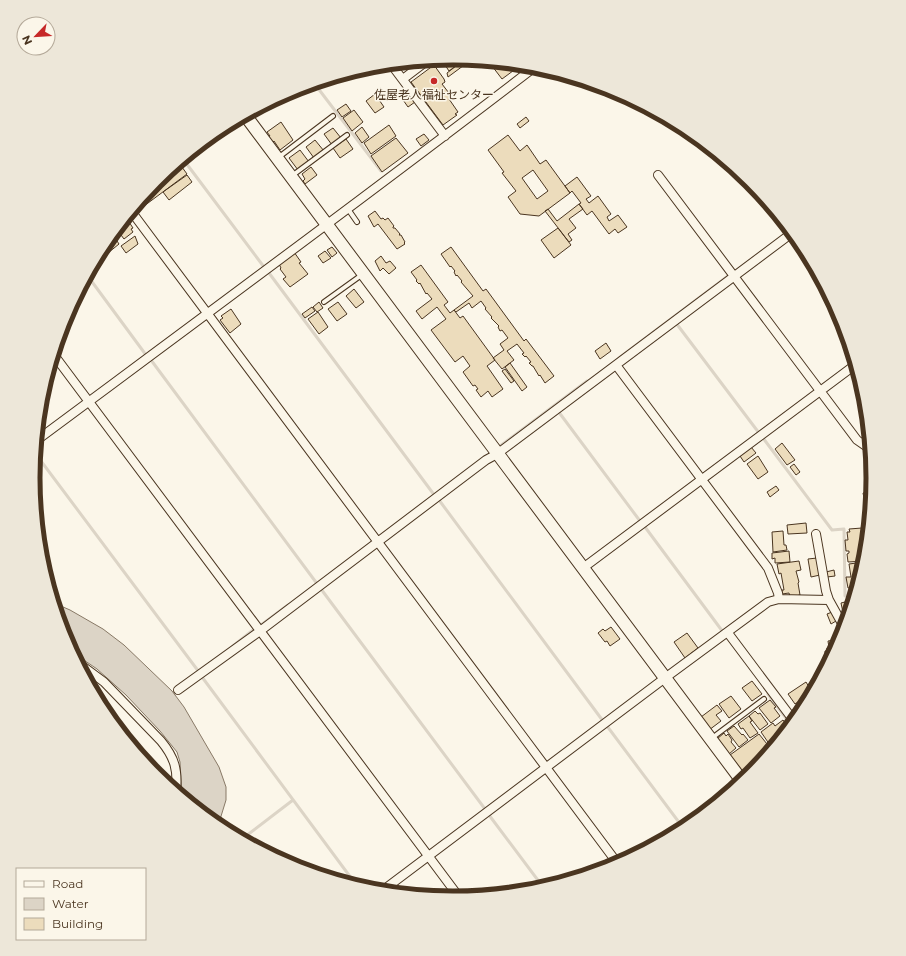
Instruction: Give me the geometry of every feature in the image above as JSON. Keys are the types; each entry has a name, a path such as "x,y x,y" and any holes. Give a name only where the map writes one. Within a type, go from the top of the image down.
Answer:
{"street":[{"path":"403,79 419,67"},
{"path":"395,70 445,136"},
{"path":"43,436 327,225 528,72"},
{"path":"248,119 738,776"},
{"path":"658,175 857,440 864,445"},
{"path":"134,215 614,859"},
{"path":"178,690 260,631 486,460 498,454 787,236"},
{"path":"57,360 453,891"},
{"path":"616,365 768,568 779,599"},
{"path":"583,568 851,368"},
{"path":"816,534 826,591 829,600 841,621"},
{"path":"389,886 664,678 728,633 768,602 779,599 829,600"},
{"path":"728,633 790,716"},
{"path":"88,670 104,682 170,751 175,763 176,784"}],"lane":[{"path":"277,158 333,116"},
{"path":"291,177 347,135"},
{"path":"348,209 357,222"},
{"path":"324,302 363,274"},
{"path":"710,739 764,699"}],"water":[{"path":"60,606 103,629 124,645 172,691 184,707 219,767 226,787 226,800 220,818 182,790 180,762 177,752 160,731 126,695 97,669 82,659 71,636"}],"building":[{"path":"445,65 457,65 449,71"},
{"path":"457,65 464,65 448,77 447,73"},
{"path":"434,66 444,79 445,82 442,84 452,97 449,99 458,112 455,114 457,115 443,125 411,82"},
{"path":"493,67 514,70 502,79"},
{"path":"381,88 385,94 380,98 375,92"},
{"path":"408,92 415,102 408,107 401,97"},
{"path":"375,94 384,107 375,113 366,101"},
{"path":"346,104 351,111 342,117 337,110"},
{"path":"354,110 363,122 352,131 343,118"},
{"path":"526,117 529,121 520,128 517,124"},
{"path":"281,122 293,140 280,150 274,141 272,143 267,132"},
{"path":"389,125 396,136 371,154 364,143"},
{"path":"362,127 369,137 362,143 355,133"},
{"path":"333,128 341,138 332,145 324,134"},
{"path":"424,134 429,140 421,146 416,139"},
{"path":"508,135 520,151 527,145 540,164 546,160 570,193 539,216 520,214 508,197 516,191 502,173 504,172 488,150","holes":["533,170 548,191 537,199 522,178"]},
{"path":"396,138 408,153 382,172 371,156"},
{"path":"346,139 353,149 340,158 333,148"},
{"path":"315,140 324,151 314,158 306,147"},
{"path":"300,150 309,162 298,170 289,158"},
{"path":"182,167 187,174 144,206 143,205 161,186"},
{"path":"311,167 317,175 305,184 303,181 305,179 302,174"},
{"path":"187,175 192,182 169,200 163,192"},
{"path":"577,177 591,196 586,199 589,203 598,196 611,214 607,217 609,221 618,215 627,227 618,233 615,229 609,234 592,211 587,215 579,204 581,203 572,191 570,193 565,186"},
{"path":"579,204 583,209 569,219 576,228 568,234 572,240 569,242 545,211 548,209 557,221"},
{"path":"375,211 381,219 383,218 385,220 388,218 394,226 393,228 395,228 400,234 399,235 401,235 405,244 397,249 378,224 374,227 368,216"},
{"path":"129,222 133,228 131,229 133,232 124,239 120,234"},
{"path":"558,228 571,245 554,258 541,240"},
{"path":"135,236 138,244 126,253 121,246"},
{"path":"116,240 119,244 108,252"},
{"path":"332,247 337,253 332,257 327,250"},
{"path":"451,247 483,291 486,289 524,341 526,339 554,376 545,383 533,366 529,363 531,362 522,354 524,353 517,344 507,351 514,360 502,369 493,358 504,350 500,344 508,338 502,330 500,331 499,326 491,318 492,317 485,309 486,308 481,301 472,308 469,303 456,312 454,310 473,296 457,275 456,276 455,271 451,266 450,267 441,254"},
{"path":"325,251 331,258 323,263 318,256"},
{"path":"294,252 301,262 299,263 308,274 290,287 283,279 286,277 280,269 279,264"},
{"path":"381,256 386,263 390,261 396,268 389,274 383,268 380,271 375,261"},
{"path":"421,265 448,302 444,305 450,313 454,310 460,318 463,316 495,360 487,366 503,389 492,397 488,391 481,397 476,390 478,389 475,385 473,386 463,372 470,366 463,356 455,362 431,330 446,319 437,307 422,319 416,311 432,299 427,293 426,294 420,283 419,284 416,281 417,280 411,272"},
{"path":"354,289 364,302 356,308 346,296"},
{"path":"319,302 323,308 317,312 313,307"},
{"path":"338,302 347,314 337,321 328,309"},
{"path":"312,307 315,311 305,318 302,314"},
{"path":"231,309 241,324 230,333 220,320 223,318 221,316"},
{"path":"318,312 328,327 319,334 308,319"},
{"path":"606,343 611,351 600,359 595,351"},
{"path":"510,363 527,387 522,391 505,367"},
{"path":"505,369 514,381 511,383 502,371"},
{"path":"782,443 795,460 787,465 775,449"},
{"path":"751,447 756,453 744,462 740,456"},
{"path":"758,456 768,472 758,479 747,464"},
{"path":"794,464 800,472 796,475 790,467"},
{"path":"776,486 779,490 770,497 767,492"},
{"path":"865,492 865,503 863,493"},
{"path":"806,523 807,533 788,534 787,525"},
{"path":"862,528 857,561 848,562 847,554 849,551 846,551 845,540 848,540 847,532 850,532 849,529"},
{"path":"783,531 784,545 786,545 787,550 773,552 772,532"},
{"path":"789,551 790,562 775,563 775,558 772,559 772,553"},
{"path":"817,558 820,575 811,577 808,559"},
{"path":"799,561 801,570 796,571 800,595 790,597 789,593 782,594 782,590 784,590 781,573 779,574 777,564"},
{"path":"857,563 851,588 848,588 846,577 851,577 849,564"},
{"path":"834,570 835,576 827,577 826,572"},
{"path":"847,602 843,613 841,603"},
{"path":"832,612 836,621 831,624 827,614"},
{"path":"611,627 620,639 610,646 598,633 603,629 605,631"},
{"path":"687,633 698,648 685,658 674,642"},
{"path":"833,640 825,657 825,651 829,648 828,641"},
{"path":"752,681 762,694 752,701 742,688"},
{"path":"806,682 809,687 801,700 795,704 788,694"},
{"path":"731,696 741,709 729,718 719,704"},
{"path":"770,700 776,707 774,708 780,716 771,723 759,708"},
{"path":"717,705 722,711 716,715 721,721 709,730 701,717"},
{"path":"755,711 758,714 760,713 768,724 760,730 749,716"},
{"path":"749,716 752,721 750,722 758,733 750,738 738,724"},
{"path":"783,720 785,723 769,744 761,732 773,723 775,726"},
{"path":"734,726 748,740 739,747 727,731"},
{"path":"724,733 726,736 728,734 732,740 731,742 736,748 729,754 717,739"},
{"path":"759,734 768,745 743,772 730,755"}],"waterway":[{"path":"318,88 381,171"},
{"path":"186,163 264,267"},
{"path":"269,273 435,496"},
{"path":"619,358 728,276"},
{"path":"91,280 146,355"},
{"path":"676,323 759,433"},
{"path":"151,360 318,585"},
{"path":"500,446 587,381"},
{"path":"558,411 640,521"},
{"path":"763,438 832,530 844,529 845,596"},
{"path":"41,461 199,672"},
{"path":"439,500 603,721"},
{"path":"645,527 723,632"},
{"path":"321,589 485,809"},
{"path":"261,625 288,605"},
{"path":"233,646 253,630"},
{"path":"202,677 351,878"},
{"path":"768,694 787,720"},
{"path":"607,726 679,823"},
{"path":"246,836 293,800"},
{"path":"489,815 539,882"}],"place":[{"name":"佐屋老人福祉センター","path":"434,81"}]}
